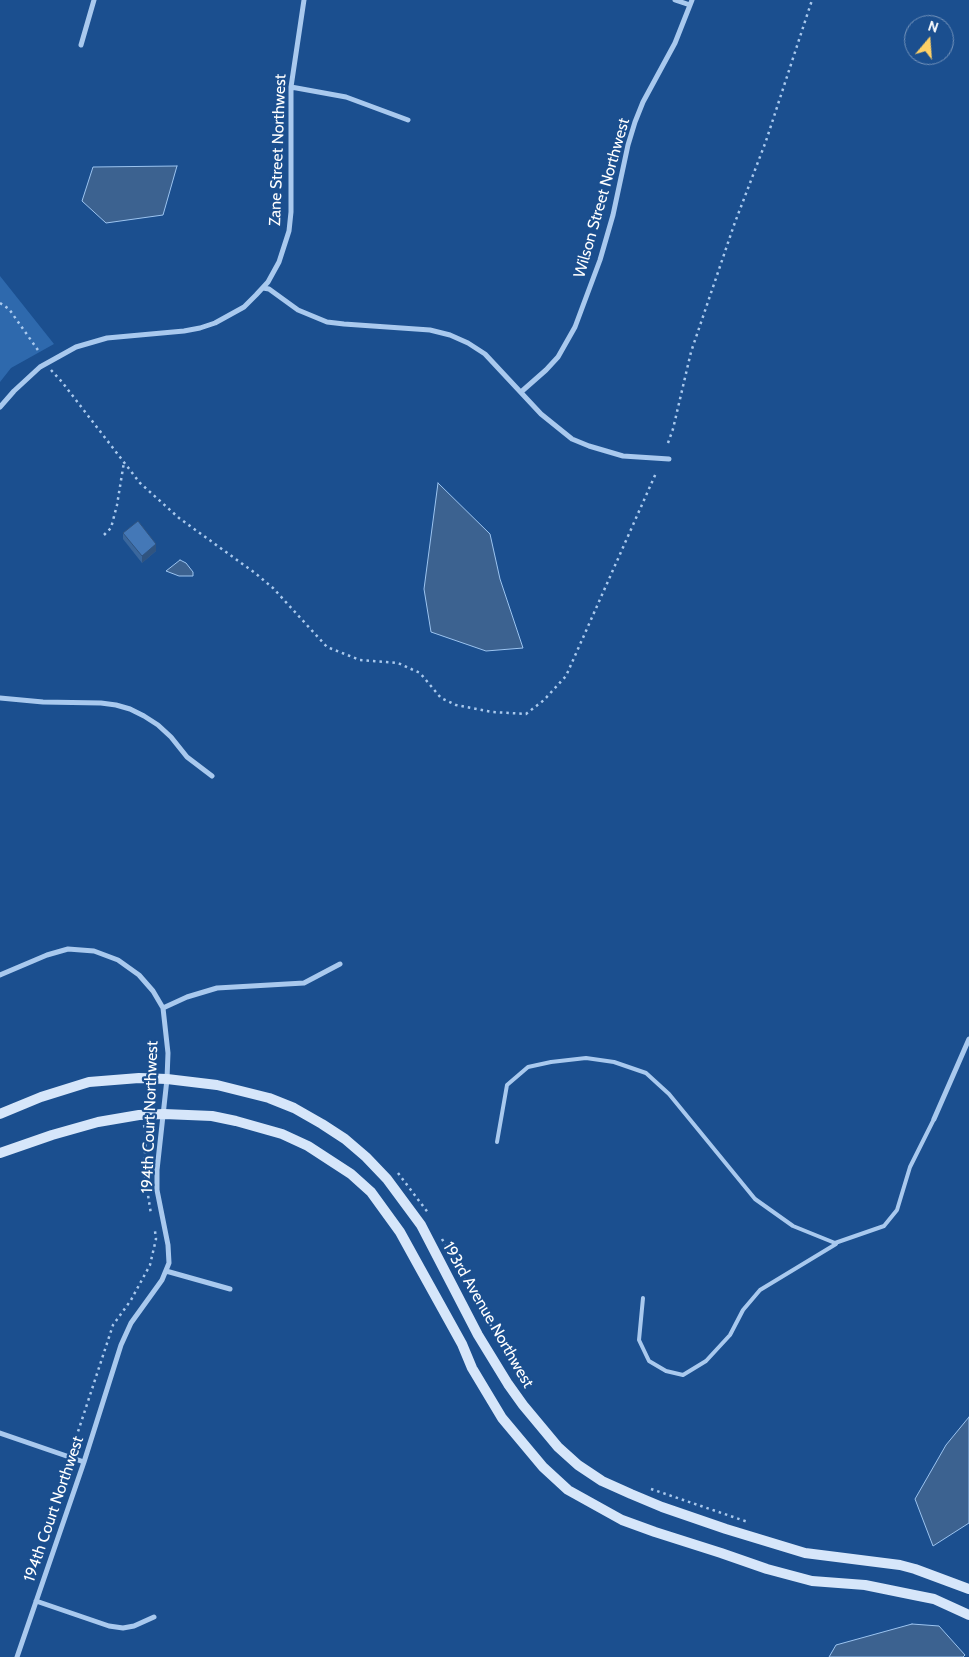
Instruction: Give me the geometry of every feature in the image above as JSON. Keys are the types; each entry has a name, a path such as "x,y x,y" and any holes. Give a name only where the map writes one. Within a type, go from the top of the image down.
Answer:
{"street":[{"path":"80,44 94,0"},
{"name":"Zane Street Northwest","path":"0,407 40,367 60,355 107,338 200,328 215,324 244,306 263,288 279,262 289,231 291,212 291,87 304,0"},
{"path":"675,0 691,3"},
{"name":"Wilson Street Northwest","path":"520,392 558,357 575,327 600,260 613,215 628,145 635,122 643,102 675,43 691,3"},
{"path":"291,87 346,98 408,120"},
{"path":"263,288 269,289 298,310 327,322 430,330 450,335 468,343 485,354 541,414 556,428 572,438 588,446 623,456 670,459"},
{"path":"0,698 43,702 101,703 130,709 158,725 171,737 187,757 212,776"},
{"name":"194th Court Northwest","path":"0,975 47,955 68,949 94,951 118,960 139,975 153,991 163,1008 168,1053 164,1114 157,1170 157,1190 168,1245 169,1262 162,1280 131,1323 121,1346 84,1462 17,1657"},
{"path":"163,1008 187,997 217,988 304,983 340,964"},
{"path":"934,1119 969,1038"},
{"name":"193rd Avenue Northwest","path":"0,1114 41,1097 89,1082 139,1078 167,1079 217,1085 261,1096 286,1105 322,1124 345,1139 387,1179 421,1225 478,1335 523,1405 558,1447 578,1465 602,1481 662,1507 763,1541 805,1553 900,1565 969,1589"},
{"path":"0,1153 52,1134 98,1122 139,1115 164,1114 188,1114 220,1118 260,1127 282,1134 308,1146 351,1174 371,1192 400,1232 462,1344 472,1368 502,1418 543,1468 568,1490 622,1520 767,1569 812,1581 864,1585 934,1599 969,1615"},
{"path":"166,1271 230,1289"},
{"path":"0,1433 84,1462"},
{"path":"36,1601 110,1626 123,1628 134,1626 154,1617"}],"lane":[{"path":"497,1142 507,1085 528,1067 586,1058 614,1062 646,1073 670,1094 755,1199 793,1226 835,1243 884,1226 897,1210 910,1167 934,1119"},
{"path":"643,1298 639,1340 649,1361 666,1371 683,1375 706,1361 730,1335 743,1310 760,1290 842,1240"}],"path":[{"path":"668,443 691,352 734,225 766,141 812,0"},
{"path":"0,303 9,309 40,353"},
{"path":"50,369 140,483 179,518 273,588 327,647 360,660 398,662 420,673 441,698 456,705 492,712 526,714 544,700 566,676 656,473"},
{"path":"104,535 111,528 124,462"},
{"path":"143,1121 146,1134 145,1178 152,1219"},
{"path":"396,1171 430,1216"},
{"path":"70,1457 114,1325 131,1300 150,1265 156,1239 154,1226"},
{"path":"439,1232 526,1388"},
{"path":"646,1487 756,1525"}],"shaded area":[{"path":"177,166 163,215 106,223 82,201 93,167"},
{"path":"0,276 54,344 11,368 0,382"},
{"path":"438,483 490,534 500,579 523,648 486,651 431,632 424,589"},
{"path":"180,560 186,563 193,572 193,576 179,576 166,571"},
{"path":"969,1417 969,1523 933,1546 915,1499 946,1445"},
{"path":"912,1624 939,1626 965,1655 963,1657 829,1657 836,1645"}],"building":[{"path":"138,521 156,544 142,556 123,533"}]}
